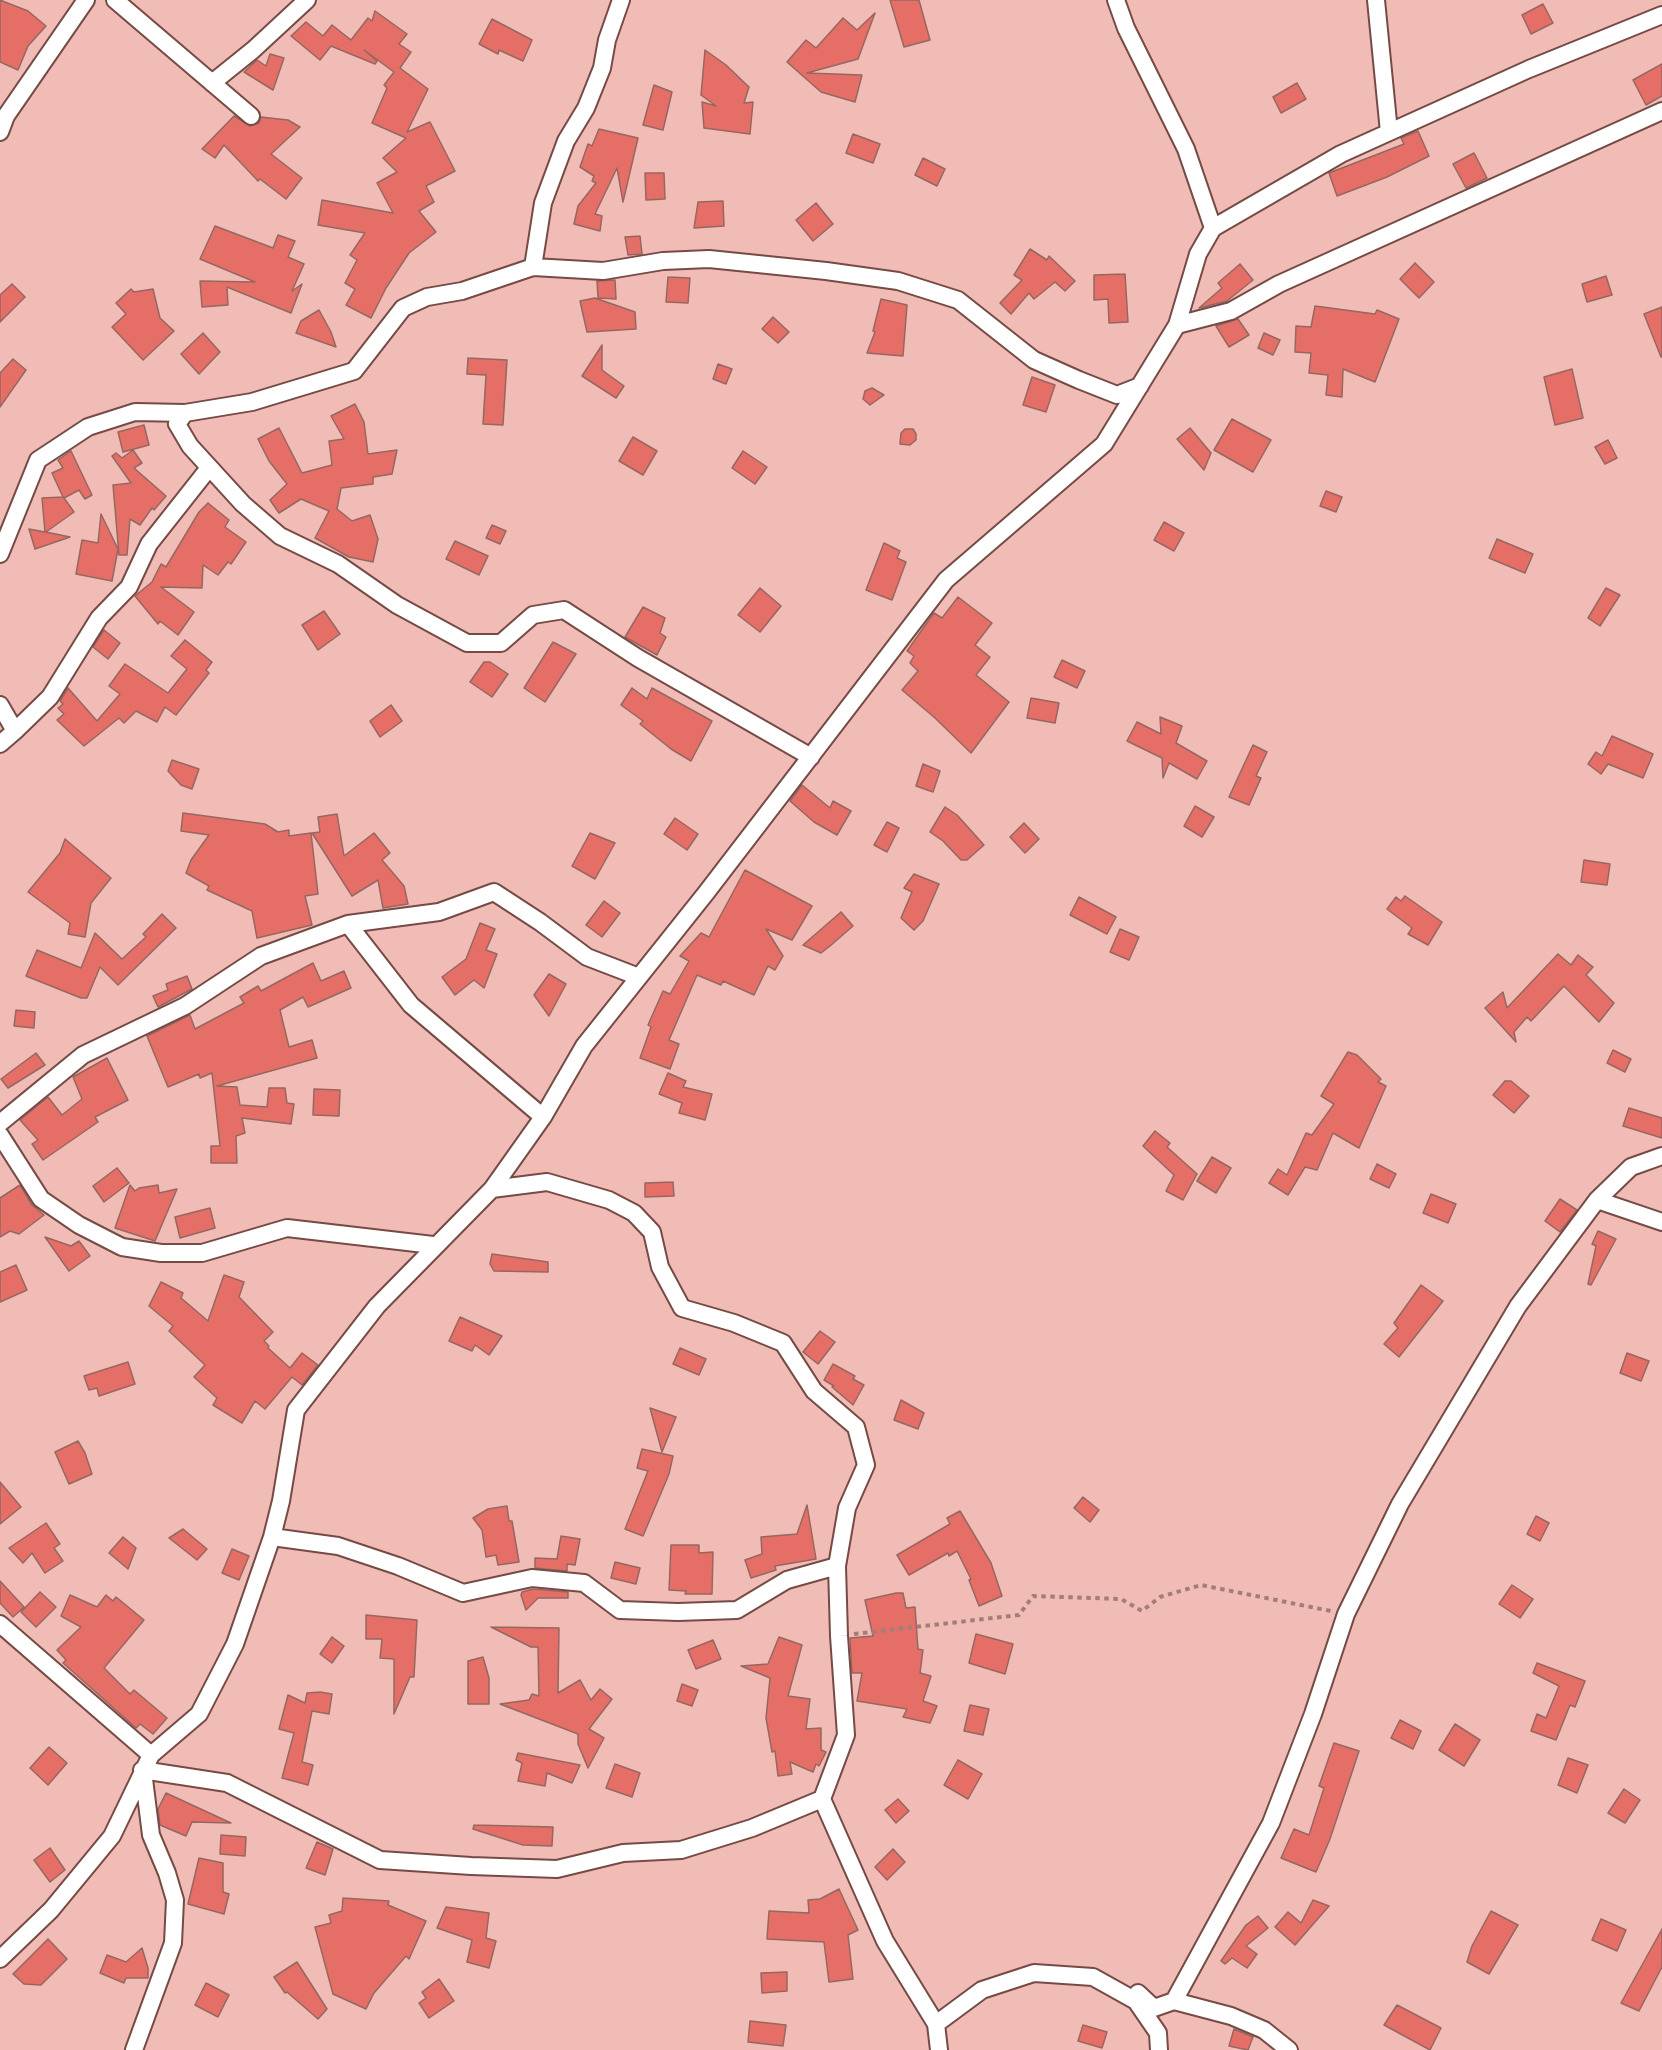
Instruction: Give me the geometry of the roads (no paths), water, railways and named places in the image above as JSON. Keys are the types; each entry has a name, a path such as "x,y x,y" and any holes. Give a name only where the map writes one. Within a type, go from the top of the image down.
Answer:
{"street":[{"path":"0,132 6,116 86,0"},
{"path":"115,0 251,116"},
{"path":"212,83 253,50 307,0"},
{"path":"533,267 543,203 566,141 586,108 602,68 607,40 621,0"},
{"path":"1116,0 1126,28 1186,149 1214,228"},
{"path":"1376,0 1389,132"},
{"path":"0,1959 51,1910 112,1836 151,1755 199,1714 235,1644 272,1537 281,1501 296,1410 377,1306 433,1245 492,1189 543,1117 584,1046 811,757 946,580 1104,444 1177,325 1198,255 1214,228 1341,154 1529,69 1660,14"},
{"path":"1177,325 1232,311 1279,284 1662,111"},
{"path":"0,554 38,460 88,427 135,412 185,413 252,402 354,371 403,308 427,297 462,291 533,267 603,271 663,261 709,259 826,271 898,282 958,300 1034,360 1079,380 1117,395 1140,386"},
{"path":"185,413 177,424 190,446 209,468 280,536 338,564 397,605 467,643 501,643 533,615 564,610 638,658 811,757"},
{"path":"0,744 50,698 99,618 129,587 148,544 209,468"},
{"path":"0,705 15,731"},
{"path":"0,1123 83,1055 185,1006 261,956 348,924 439,912 494,892 587,957 639,977"},
{"path":"348,924 411,1005 543,1117"},
{"path":"0,1135 41,1199 79,1225 122,1246 161,1253 202,1253 287,1228 433,1245"},
{"path":"1174,2001 1271,1823 1313,1714 1346,1614 1400,1504 1518,1306 1597,1200 1631,1167 1662,1156"},
{"path":"492,1189 547,1182 609,1200 634,1213 652,1232 660,1267 682,1308 734,1323 783,1343 814,1392 856,1428 866,1465 847,1508 837,1566 846,1735 822,1799 885,1941 936,2024 939,2050"},
{"path":"1597,1200 1662,1222"},
{"path":"272,1537 338,1546 398,1566 463,1593 532,1578 584,1583 620,1610 678,1612 737,1610 787,1580 837,1566"},
{"path":"0,1624 151,1755"},
{"path":"142,1770 227,1783 380,1860 471,1866 557,1869 622,1853 681,1850 752,1828 822,1799"},
{"path":"134,2050 173,1943 175,1900 167,1873 151,1835 142,1770"},
{"path":"936,2024 982,1990 1034,1973 1093,1977 1131,1987 1154,2008 1174,2001 1232,2016 1264,2030 1289,2050"},
{"path":"1093,1977 1136,2001 1158,2033 1159,2050"}]}
